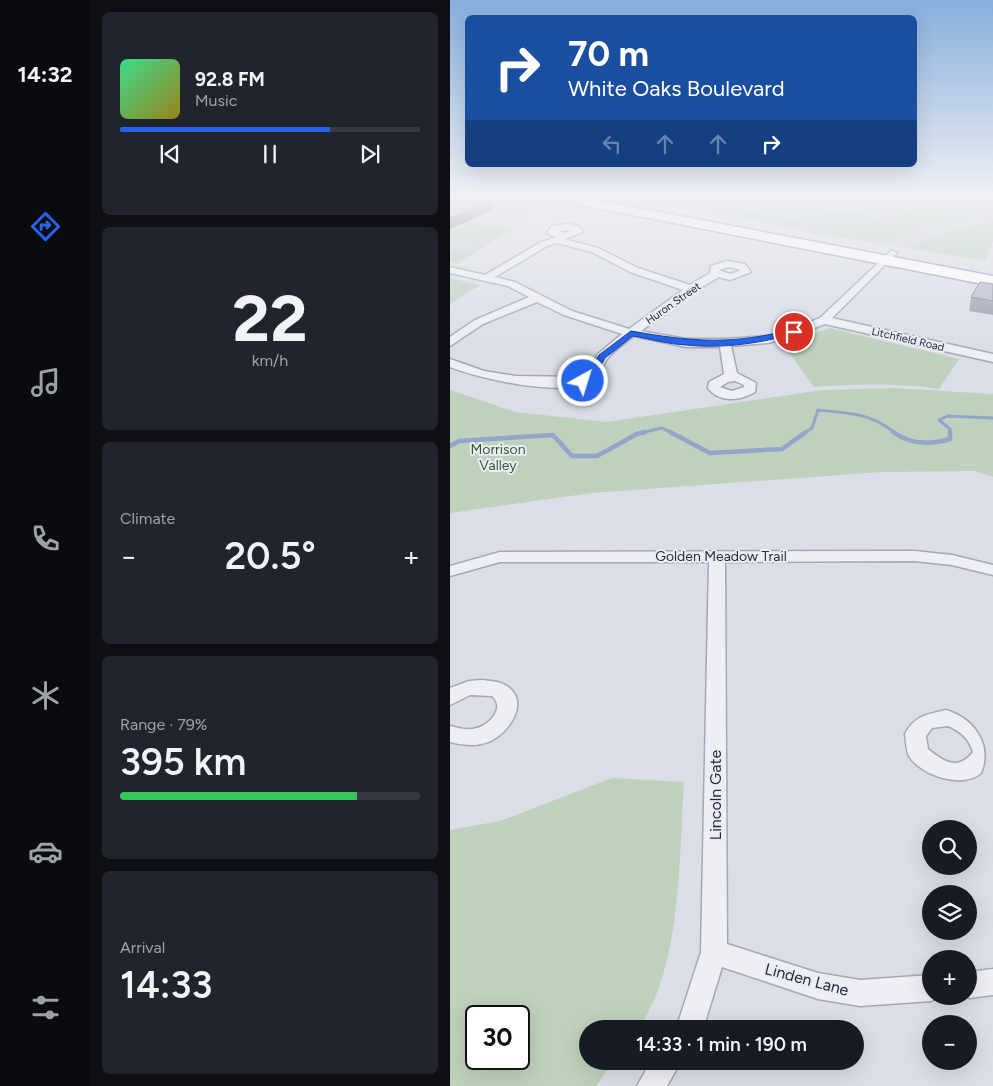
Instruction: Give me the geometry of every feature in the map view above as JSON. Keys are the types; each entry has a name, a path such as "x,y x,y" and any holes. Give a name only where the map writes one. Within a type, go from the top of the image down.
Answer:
{"main road":[{"path":"842,248 993,272"},
{"path":"847,248 993,281"}],"street":[{"path":"487,278 538,248"},
{"path":"588,248 634,270 691,289"},
{"path":"450,270 517,286 585,320 631,333 686,343 725,343 768,339 794,332 824,320 888,256"},
{"name":"Huron Street","path":"450,362 481,374 516,380 583,381 591,376 602,357 631,333 691,289 716,274"},
{"path":"450,342 479,322 506,309 539,297"},
{"name":"Litchfield Road","path":"824,320 993,358"},
{"path":"725,343 731,377"},
{"name":"Golden Meadow Trail","path":"450,571 500,557 717,556 915,556 952,560 993,570"},
{"name":"Lincoln Gate","path":"692,1020 714,952 717,556"},
{"path":"450,698 465,690 486,686 504,694 510,708 501,725 491,732 468,738 450,734"},
{"name":"Linden Lane","path":"714,952 818,986 860,994 922,989"},
{"path":"977,983 993,982"},
{"path":"651,1086 661,1070"}],"shaded area":[{"path":"450,248 482,248 457,263 450,261"},
{"path":"904,248 990,248 985,261"}],"green space":[{"path":"468,248 483,248 457,263 450,261 450,251 467,254 475,249"},
{"path":"914,248 990,248 985,261 913,249"},
{"path":"450,278 480,285 450,304"},
{"path":"830,328 959,359 939,389 877,385 814,387 783,344"},
{"name":"Morrison Valley","path":"893,388 993,394 993,477 974,471 881,472 592,493 450,513 450,390 515,412 606,422 823,390"},
{"path":"612,778 684,782 676,910 671,944 663,975 652,1004 643,1020 579,1020 579,1070 608,1070 596,1086 450,1086 450,830 500,821"}],"building":[{"path":"980,282 993,284 993,301 971,297"}],"waterway":[{"path":"804,433 812,428 818,410 859,415 877,421 895,433"},
{"path":"893,432 914,442 928,443 950,439 950,429 939,420 948,416 993,418"},
{"path":"640,433 662,428 670,432"},
{"path":"450,446 459,441 553,435 572,456 597,456 637,434 645,432"},
{"path":"670,432 710,453 782,449 806,432"}],"route":[{"path":"583,381 591,376 602,357 631,333 686,343 725,343 768,339 794,332"}]}
